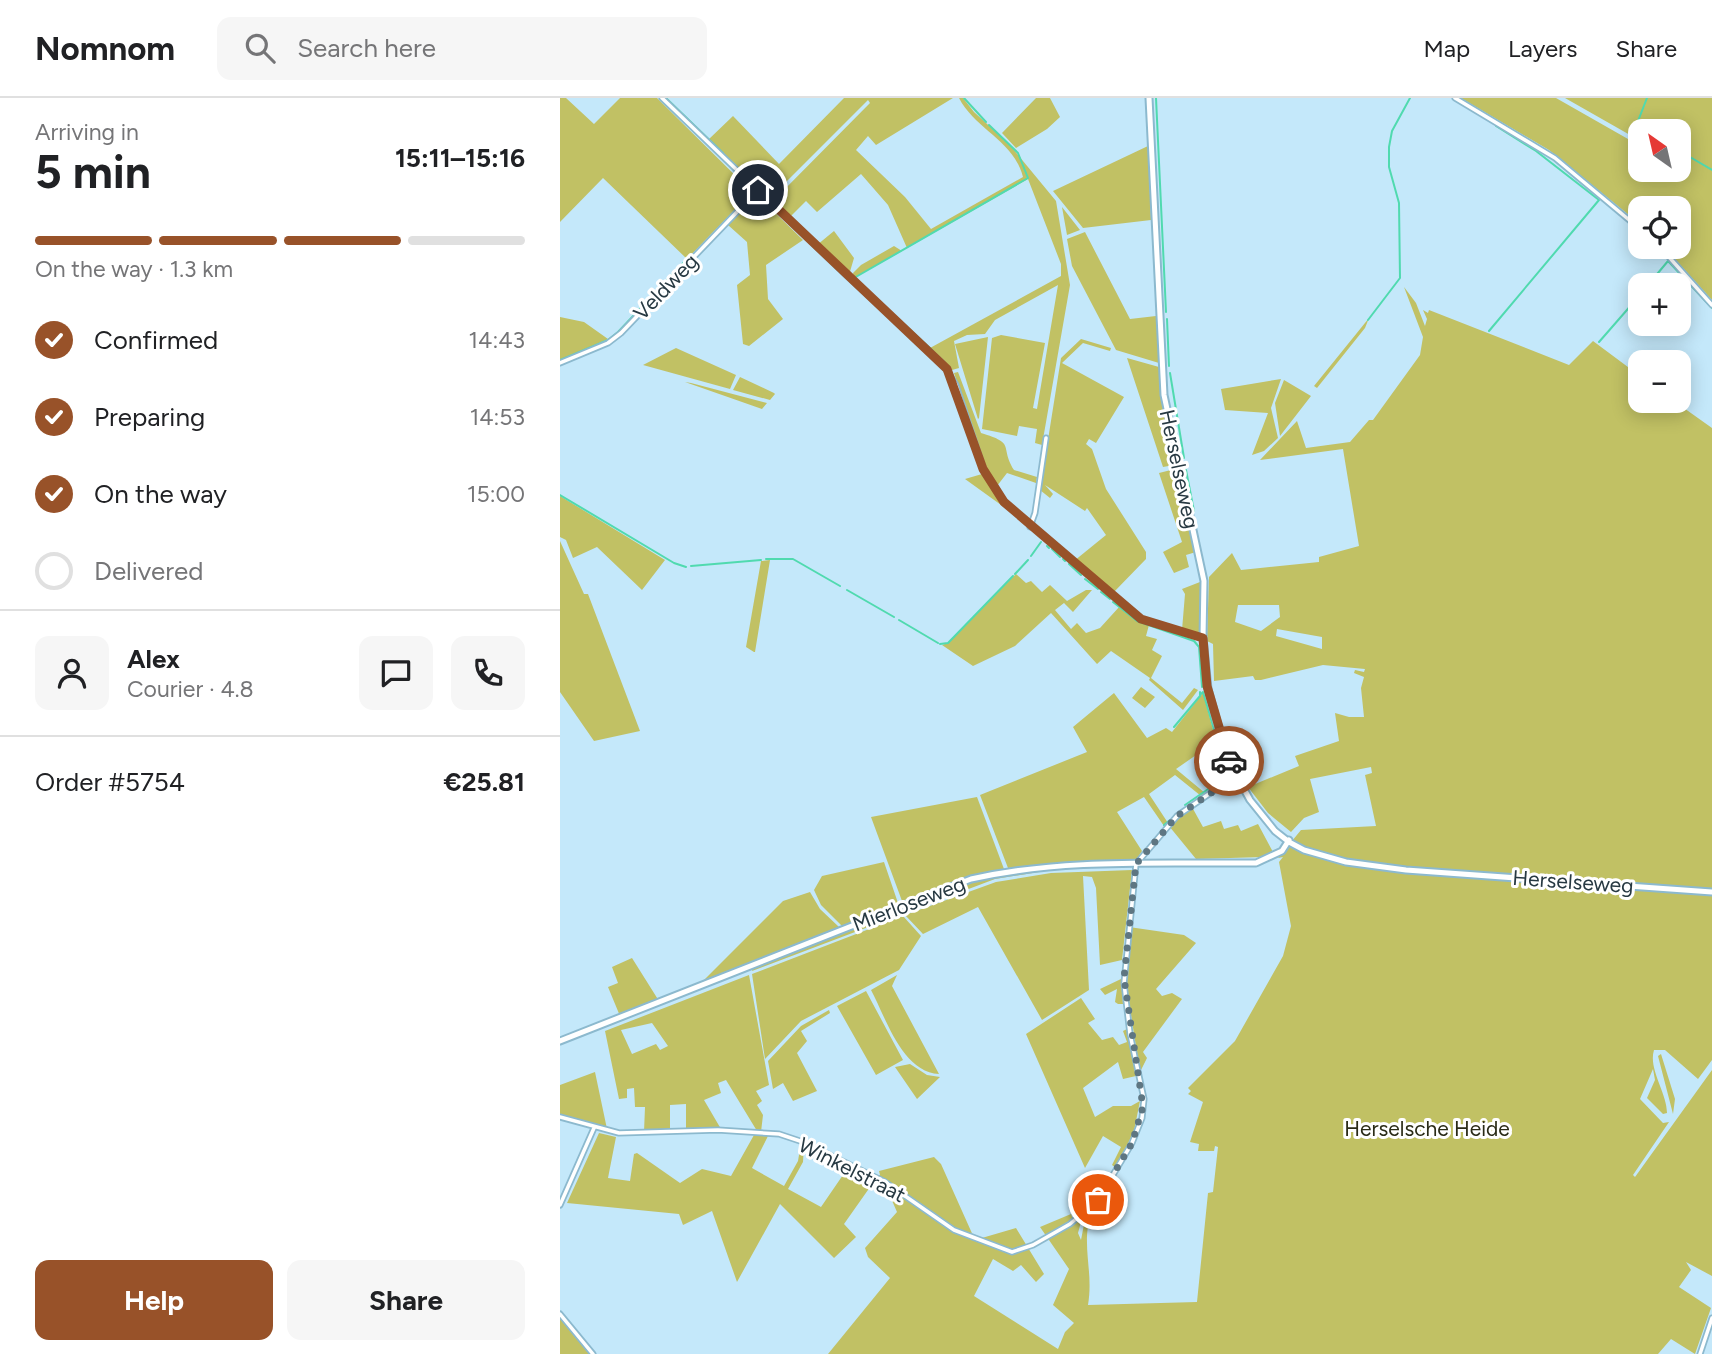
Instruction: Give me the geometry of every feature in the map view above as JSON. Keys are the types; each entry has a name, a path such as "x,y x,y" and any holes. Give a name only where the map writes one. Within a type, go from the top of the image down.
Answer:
{"street":[{"path":"662,98 942,363 956,385 984,471 1000,496 1030,527 1141,619 1203,638"},
{"name":"Herselseweg","path":"1149,98 1164,396 1204,581 1203,638 1213,714 1236,776 1269,823 1288,840 1311,852 1346,862 1406,870 1712,892"},
{"path":"1455,98 1555,158 1628,219"},
{"name":"Veldweg","path":"560,363 608,344 621,333 758,190"},
{"path":"1671,259 1712,305"},
{"path":"1030,527 1035,513 1046,438"},
{"path":"1136,864 1177,816 1236,776"},
{"name":"Mierloseweg","path":"560,1041 971,879 1027,868 1256,863 1277,854 1288,840"},
{"name":"Winkelstraat","path":"560,1117 619,1133 730,1131 779,1135 800,1141 885,1182 954,1230 1012,1252 1033,1245 1082,1216 1102,1195 1132,1143 1142,1118 1144,1099 1129,1022 1124,978 1136,864"},
{"path":"560,1205 594,1128"},
{"path":"560,1314 593,1354"},
{"path":"1700,1354 1712,1318"}],"green space":[{"path":"560,98 566,98 594,124 620,98 657,98 752,192 687,259 603,178 560,222"},
{"path":"844,98 953,98 876,145 868,136 856,150 905,197 931,229 1023,177 1003,144 974,118 959,98 963,98 974,112 1009,144 1056,201 1070,285 1042,445 1035,443 1037,429 1019,426 1017,436 982,429 992,338 1001,335 1045,343 1033,408 1037,409 1058,285 995,320 985,334 967,335 954,341 959,368 952,370 930,348 1061,276 1061,264 1028,179 907,248 888,205 861,174 817,212 806,201 789,218 772,202 870,103 868,100 769,199 708,140 733,116 779,164"},
{"path":"1036,98 1050,98 1060,117 1047,129 1016,148 1002,133"},
{"path":"1461,98 1556,98 1628,139 1628,182 1691,182 1691,119 1628,119 1628,134 1565,98 1712,98 1712,300 1691,277 1691,273 1688,273 1675,259 1691,259 1691,196 1628,196 1628,214 1549,150"},
{"path":"1148,146 1151,220 1083,228 1053,191"},
{"path":"757,195 803,240 766,265 768,299 783,319 749,346 743,344 737,285 750,275 747,242 728,225"},
{"path":"1062,207 1080,230 1067,235"},
{"path":"834,231 854,258 849,275 817,245"},
{"path":"1085,232 1130,319 1156,316 1159,363 1116,350 1072,266 1067,239"},
{"path":"894,246 902,251 854,278 853,273 861,265"},
{"name":"Herselsche Heide","path":"1404,287 1416,303 1425,326 1427,319 1423,310 1428,313 1429,310 1569,365 1593,341 1628,367 1628,413 1691,413 1712,428 1712,1060 1698,1079 1665,1050 1654,1050 1653,1065 1667,1113 1663,1114 1647,1098 1655,1080 1653,1069 1640,1099 1663,1123 1669,1122 1633,1175 1635,1177 1712,1070 1712,1276 1686,1262 1691,1270 1679,1287 1711,1308 1695,1354 1671,1339 1658,1354 828,1354 890,1278 868,1257 865,1248 897,1212 883,1180 876,1176 880,1175 879,1171 934,1157 941,1164 975,1240 1016,1228 1044,1274 1036,1282 1021,1265 1013,1271 993,1259 974,1296 1058,1349 1065,1332 1074,1323 1053,1305 1069,1269 1040,1227 1071,1214 1074,1223 1082,1218 1078,1233 1081,1240 1086,1214 1092,1209 1087,1235 1088,1305 1197,1302 1208,1193 1213,1192 1218,1147 1215,1146 1214,1151 1198,1151 1199,1144 1190,1142 1203,1102 1188,1094 1191,1091 1188,1088 1235,1041 1283,956 1291,926 1279,862 1283,857 1278,858 1301,830 1376,826 1365,775 1372,773 1371,767 1310,779 1319,812 1304,818 1291,832 1268,813 1248,787 1299,766 1295,756 1339,741 1335,713 1364,717 1361,688 1364,677 1354,673 1355,670 1364,672 1365,669 1323,665 1261,680 1255,680 1253,676 1214,681 1213,644 1207,641 1209,577 1232,553 1241,570 1319,562 1319,557 1359,546 1343,449 1260,460 1297,421 1306,448 1350,442 1369,420 1373,420 1420,355 1423,337","holes":["1238,605 1279,605 1280,617 1261,631 1235,622","1277,629 1322,637 1322,649 1276,636"]},
{"path":"560,317 584,322 608,339 560,360"},
{"path":"1369,318 1365,328 1317,388 1314,386"},
{"path":"988,337 979,418 978,419 955,344"},
{"path":"1081,339 1111,348 1110,351 1083,343 1062,363 1124,397 1096,443 1089,439 1086,444 1092,449 1106,489 1146,552 1146,559 1113,593 1074,561 1106,535 1087,508 1085,511 1045,485 1053,494 1050,498 1040,490 1061,358"},
{"path":"676,348 736,375 730,389 643,365"},
{"path":"1127,358 1159,367 1174,465 1163,467"},
{"path":"958,372 981,433 1003,443 1014,470 1037,477 1036,483 1007,473 997,486 984,464 954,373"},
{"path":"740,377 775,394 770,400 733,390"},
{"path":"1281,379 1271,408 1278,438 1264,451 1252,455 1268,413 1225,410 1221,389"},
{"path":"1284,380 1311,396 1280,436 1275,403"},
{"path":"685,382 691,383 767,403 762,409"},
{"path":"1175,469 1196,552 1186,555 1189,567 1174,573 1163,552 1182,542 1159,473"},
{"path":"982,474 1008,510 965,479"},
{"path":"560,496 665,560 642,590 597,547 573,558 566,540 560,537"},
{"path":"560,541 584,594 588,594 640,731 594,741 560,692"},
{"path":"770,560 754,652 746,647 761,561"},
{"path":"1016,574 1026,583 1031,581 1042,592 1050,585 1067,601 1086,590 1092,590 1073,612 1064,603 1055,610 1071,629 1077,623 1086,633 1100,628 1120,606 1134,618 1149,625 1146,636 1157,639 1152,650 1162,656 1151,678 1182,703 1194,688 1198,690 1183,710 1149,680 1150,678 1111,651 1097,664 1051,613 1015,646 973,666 942,645 948,643"},
{"path":"1200,582 1200,635 1182,630 1185,594 1182,589"},
{"path":"1141,687 1155,697 1145,708 1132,698"},
{"path":"1114,693 1147,738 1166,728 1172,732 1203,693 1217,744 1231,776 1210,791 1221,771 1199,753 1176,769 1205,793 1201,796 1175,775 1149,794 1168,823 1164,826 1144,797 1117,812 1142,851 1136,860 1008,868 980,795 1087,752 1073,727"},
{"path":"977,797 1004,869 952,882 902,901 871,817"},
{"path":"1192,807 1203,827 1221,821 1224,829 1238,825 1241,831 1258,824 1273,852 1264,857 1196,859 1169,826"},
{"path":"884,862 898,903 842,926 821,905 814,890 822,876"},
{"path":"1130,866 1051,870 995,879 752,971 753,968 981,877 1043,867"},
{"path":"1132,870 1122,960 1100,965 1096,888 1092,877 1083,876 1089,990 1042,1020 978,907 923,934 905,915 996,882 1051,873"},
{"path":"810,892 820,909 839,927 700,984 783,901"},
{"path":"903,916 921,936 899,970 801,1021 765,1059 752,974"},
{"path":"1129,927 1184,935 1196,943 1156,989 1162,996 1172,993 1182,999 1143,1052 1147,1058 1140,1072 1125,977"},
{"path":"632,958 659,1001 620,1016 608,987 618,983 612,967"},
{"path":"749,975 769,1085 756,1091 762,1101 757,1105 763,1115 761,1132 757,1131 726,1080 718,1083 721,1093 704,1100 721,1129 686,1130 686,1104 670,1105 670,1131 644,1132 645,1107 635,1107 634,1088 627,1089 627,1098 619,1099 605,1031","holes":["652,1023 668,1046 660,1050 656,1044 632,1054 621,1030"]},
{"path":"897,975 892,986 939,1074 926,1071 905,1054 871,990"},
{"path":"1121,979 1123,1004 1118,1004 1115,1002 1117,989 1105,995 1100,989"},
{"path":"866,991 903,1060 876,1075 837,1006"},
{"path":"1081,998 1095,1019 1088,1023 1102,1040 1113,1037 1119,1045 1127,1042 1123,1031 1127,1029 1136,1076 1123,1079 1118,1062 1083,1088 1095,1117 1113,1106 1131,1106 1140,1101 1134,1131 1116,1168 1112,1165 1121,1147 1103,1136 1085,1168 1026,1034"},
{"path":"829,1010 830,1013 801,1031 807,1041 797,1053 817,1091 793,1101 783,1083 773,1089 768,1061 801,1026"},
{"path":"1661,1054 1675,1099 1673,1114 1658,1056"},
{"path":"910,1064 927,1075 940,1077 917,1099 895,1067"},
{"path":"595,1072 607,1129 560,1114 560,1085"},
{"path":"599,1133 616,1137 608,1178 630,1181 634,1154 637,1153 680,1183 702,1169 731,1176 754,1135 768,1136 752,1168 784,1186 798,1161 801,1143 804,1145 803,1162 788,1189 821,1207 845,1172 845,1165 875,1180 844,1224 856,1237 834,1258 780,1204 737,1282 712,1211 683,1225 679,1214 567,1203"},
{"path":"560,1316 590,1354 560,1354"}],"waterway":[{"path":"666,98 723,153"},
{"path":"964,98 986,122"},
{"path":"1156,98 1166,312"},
{"path":"1368,320 1400,278 1399,203 1389,167 1389,147 1392,131 1410,98"},
{"path":"1459,98 1550,153"},
{"path":"1639,119 1647,98"},
{"path":"933,351 854,278 1028,178 1018,153 989,125"},
{"path":"1489,331 1599,200 1536,151 1496,126"},
{"path":"1691,158 1712,170"},
{"path":"1590,185 1602,195"},
{"path":"560,360 608,340 687,259"},
{"path":"1658,273 1668,261 1679,273"},
{"path":"1691,286 1712,308"},
{"path":"1599,342 1628,309"},
{"path":"1167,319 1169,366"},
{"path":"1170,373 1184,458"},
{"path":"1186,470 1194,511"},
{"path":"560,495 674,563 686,567"},
{"path":"1031,556 1041,542"},
{"path":"1052,549 1060,557"},
{"path":"766,559 793,559 840,586"},
{"path":"691,566 761,560"},
{"path":"1015,574 1028,560"},
{"path":"1069,564 1081,575"},
{"path":"940,644 948,643 1013,576"},
{"path":"1085,579 1098,589"},
{"path":"847,590 894,617"},
{"path":"1101,592 1110,599"},
{"path":"1113,602 1137,621 1194,641 1199,647 1202,687"},
{"path":"899,620 938,643"},
{"path":"1200,692 1200,695 1203,692 1222,757 1223,765 1218,781"},
{"path":"1174,727 1200,696"},
{"path":"1185,805 1214,785"},
{"path":"1164,825 1170,820"}],"way so far":[{"path":"1098,1200 1132,1143 1142,1118 1144,1099 1130,1034 1124,978 1126,935 1136,864 1177,816 1236,776 1229,761"}],"route":[{"path":"758,190 947,369 956,385 983,469 1004,502 1030,527 1141,619 1203,638 1207,686 1213,714 1229,761"}]}
